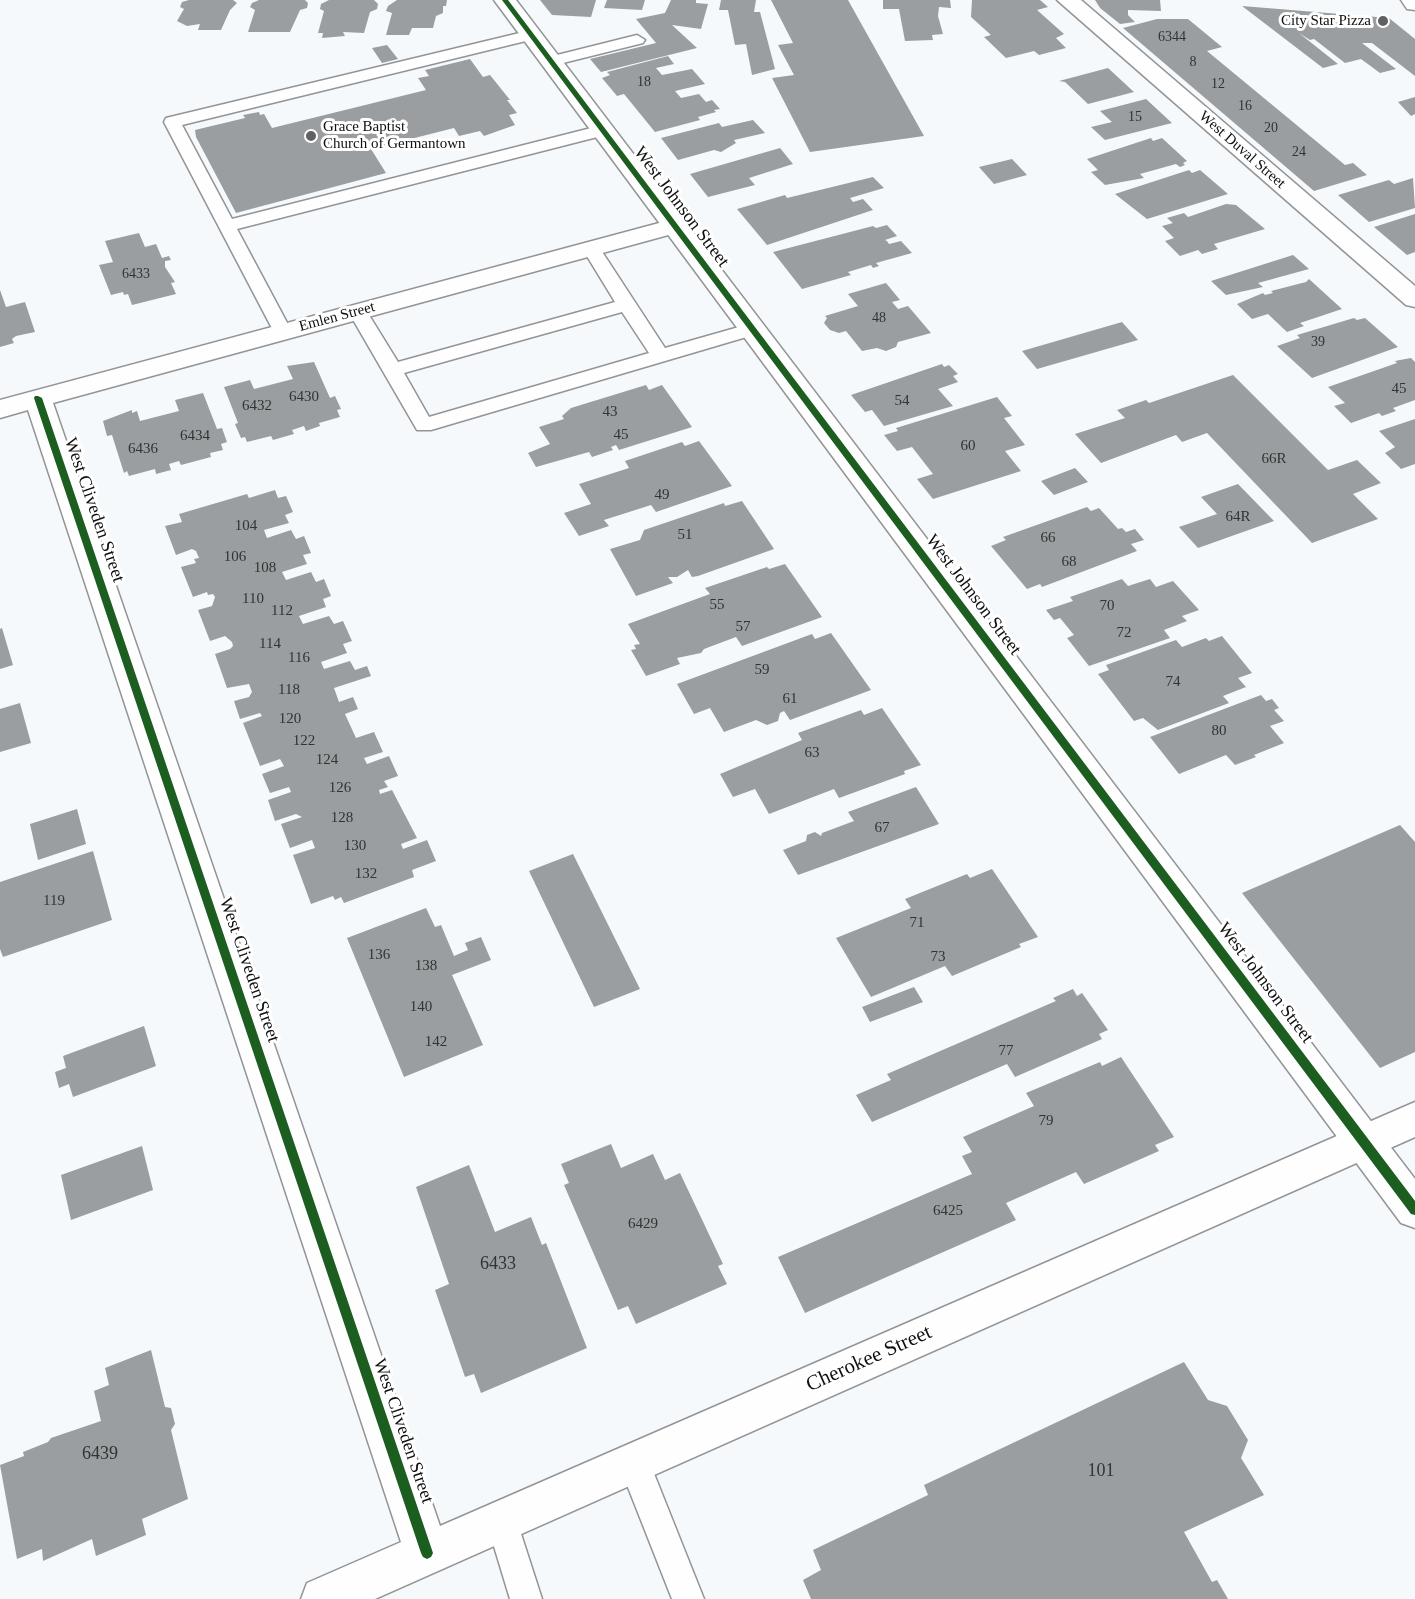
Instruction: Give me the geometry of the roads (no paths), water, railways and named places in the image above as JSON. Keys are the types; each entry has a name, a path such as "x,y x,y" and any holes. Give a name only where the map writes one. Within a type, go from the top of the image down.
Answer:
{"street":[{"name":"West Johnson Street","path":"505,0 1415,1210"},
{"name":"West Duval Street","path":"1068,0 1415,299"},
{"path":"1412,0 1415,4"},
{"name":"Emlen Street","path":"0,409 674,226"},
{"name":"West Cliveden Street","path":"38,398 427,1553"},
{"name":"Cherokee Street","path":"323,1599 1415,1119"}],"lane":[{"path":"283,332 172,122 532,35"},
{"path":"551,61 637,39"},
{"path":"226,226 603,130"},
{"path":"591,248 626,305 662,356"},
{"path":"393,370 626,305"},
{"path":"357,311 424,425 753,329"},
{"path":"634,1462 688,1599"},
{"path":"502,1520 526,1599"}],"place":[{"name":"City Star Pizza","path":"1383,21"},
{"name":"Grace Baptist Church of Germantown","path":"311,136"}]}
